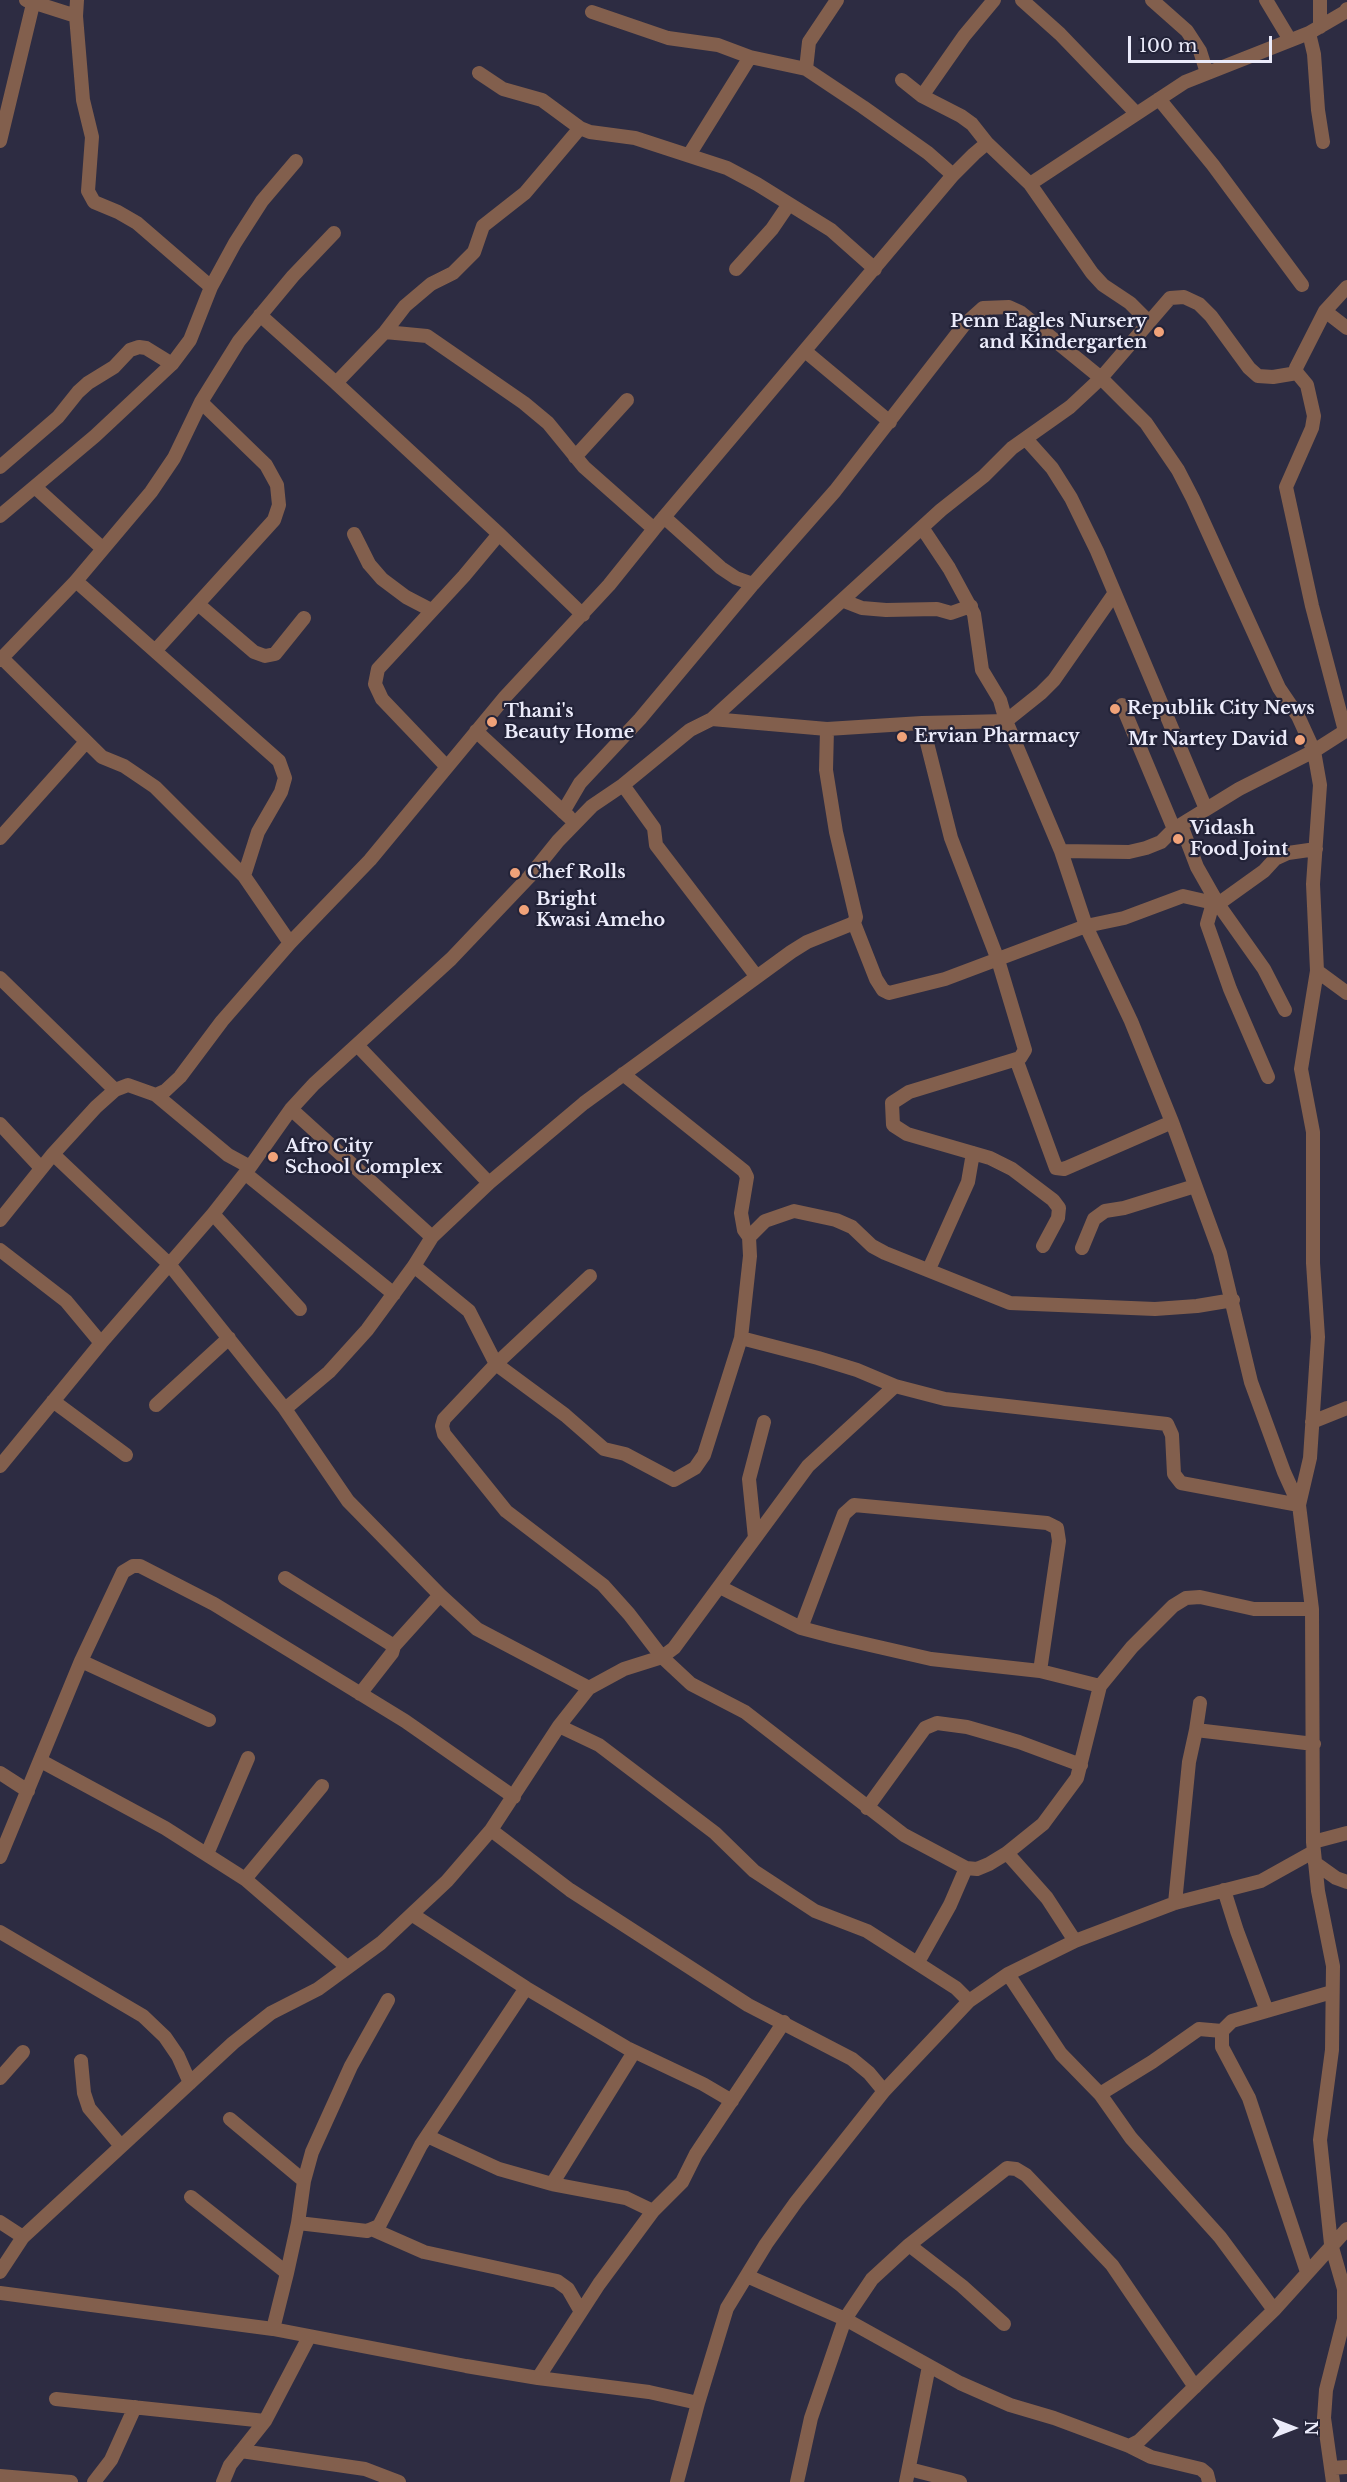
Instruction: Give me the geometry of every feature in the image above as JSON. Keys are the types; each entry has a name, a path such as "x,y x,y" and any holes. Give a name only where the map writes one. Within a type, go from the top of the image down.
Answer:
{"street":[{"path":"77,0 75,16 84,100 92,137 88,191 94,202 137,223 211,287"},
{"path":"806,69 809,42 837,0"},
{"path":"922,96 964,36 994,0"},
{"path":"1022,0 1060,34 1136,113"},
{"path":"1152,0 1187,31 1200,51 1207,73"},
{"path":"1266,0 1290,40"},
{"path":"1320,0 1314,30 1314,54 1323,142"},
{"path":"0,141 29,2 75,16"},
{"path":"1030,184 1185,82 1314,30 1346,11"},
{"path":"592,12 668,38 718,45 750,57 806,69 928,153 953,176"},
{"path":"689,155 750,57"},
{"path":"479,73 503,89 542,100 580,128 590,132 635,138 659,148 727,168 831,230 875,269"},
{"path":"902,80 922,96 972,124 987,143 1030,184 1092,273 1103,285 1130,303 1148,321"},
{"path":"1159,99 1213,165 1302,285"},
{"path":"336,383 385,332 405,306 430,284 453,273 474,252 483,226 525,193 580,128"},
{"path":"156,1095 165,1091 180,1077 222,1021 290,943 370,860 476,730 583,615 953,176 987,143"},
{"path":"0,516 96,436 172,364 190,340 211,287 235,243 262,201 296,162"},
{"path":"736,269 772,229 789,204"},
{"path":"290,943 244,876 155,787 124,766 102,758 1,659 76,581 151,492 174,458 201,402 239,341 333,233"},
{"path":"1060,851 1138,850 1161,842 1178,827 1239,789 1314,751 1346,730 1318,629 1286,487 1312,428 1314,416 1307,385 1297,373 1296,368 1325,311 1347,287"},
{"path":"0,1467 101,1343 248,1171 291,1109 315,1084 451,960 592,806 623,785 690,730 712,720 923,529 941,510 984,476 1012,448 1070,407 1101,378 1170,298 1184,297 1198,304 1211,316 1241,359 1258,376 1273,377 1297,373"},
{"path":"563,812 580,783 640,718 835,491 964,325 983,308 1009,307 1020,312 1101,378 1146,423 1178,470 1218,550 1279,688 1298,716 1314,751 1320,785 1313,884 1317,971 1301,1069 1313,1132 1313,1263 1318,1337 1310,1458 1299,1505"},
{"path":"1325,311 1347,328"},
{"path":"260,315 500,534 583,615"},
{"path":"385,332 427,336 524,403 554,429 575,457 654,529"},
{"path":"0,467 58,417 78,392 114,367 130,350 139,347 146,348 172,364"},
{"path":"805,351 890,422"},
{"path":"155,355 158,379"},
{"path":"575,457 627,400"},
{"path":"155,651 274,520 279,505 277,485 266,465 201,402"},
{"path":"1026,439 1052,468 1071,498 1097,551 1206,809"},
{"path":"35,486 102,548"},
{"path":"664,517 721,568 736,578 753,584"},
{"path":"923,529 971,606 982,670 995,690 1060,851 1086,926 1131,1021 1172,1122 1220,1253 1251,1382 1284,1472 1299,1505 1312,1609 1314,1852 1321,1910 1333,1966 1332,2050 1320,2140 1331,2244 1346,2290 1344,2319 1326,2390 1324,2418 1332,2475 1347,2467"},
{"path":"354,534 369,564 382,579 406,597 431,610"},
{"path":"446,766 382,699 375,684 378,669 500,534"},
{"path":"76,581 279,761 285,778 281,792 258,832 244,876"},
{"path":"712,720 826,729 1006,721 1054,680 1114,594"},
{"path":"844,601 862,608 937,609 951,613 971,606"},
{"path":"198,604 254,652 265,656 275,654 304,618"},
{"path":"1122,705 1197,867 1218,904 1264,969 1285,1010"},
{"path":"922,723 951,838 998,960 1025,1050 1020,1058 909,1092 892,1103 894,1125 907,1134 990,1158 1012,1169 1053,1200 1059,1208 1058,1218 1043,1246"},
{"path":"826,729 826,770 836,832 856,917 854,923 876,979 883,990 889,993 945,979 1086,926 1124,918 1183,896 1197,897 1218,904"},
{"path":"476,730 575,823"},
{"path":"0,838 86,742"},
{"path":"623,785 654,828 656,844 757,977"},
{"path":"1268,1077 1211,937 1208,924 1211,910 1264,872 1275,859 1288,853 1316,849"},
{"path":"285,1409 328,1372 367,1330 414,1266 432,1237 489,1184 584,1103 757,977 807,942 854,923"},
{"path":"1317,971 1347,993"},
{"path":"0,978 116,1090"},
{"path":"357,1045 489,1184"},
{"path":"1016,1059 1056,1168 1064,1169 1172,1122"},
{"path":"414,1266 469,1311 496,1364 564,1414 604,1449 625,1454 674,1480 695,1468 704,1455 741,1338 750,1256 749,1237 744,1230 741,1213 747,1177 744,1171 623,1074"},
{"path":"0,1220 41,1168 96,1107 116,1090 128,1085 156,1095 394,1294"},
{"path":"291,1109 432,1237"},
{"path":"1,1128 41,1168"},
{"path":"929,1269 968,1182 973,1153"},
{"path":"53,1154 169,1264 285,1409 348,1501 440,1595 477,1629 589,1688"},
{"path":"1082,1248 1094,1219 1105,1211 1124,1208 1196,1186"},
{"path":"749,1237 765,1221 794,1211 811,1213 852,1227 872,1246 885,1253 1010,1303 1155,1309 1197,1306 1233,1300"},
{"path":"213,1214 300,1310"},
{"path":"0,1250 66,1301 101,1343"},
{"path":"590,1276 496,1364 444,1419 442,1426 444,1434 506,1511 603,1585 662,1657 691,1684 745,1712 904,1835 966,1868 977,1869 989,1864 1007,1853 1043,1824 1072,1784 1081,1765 1100,1686 1132,1647 1173,1606 1186,1598 1200,1597 1254,1609 1312,1609"},
{"path":"156,1405 229,1338"},
{"path":"741,1338 857,1370 895,1386 945,1399 1167,1424 1172,1435 1174,1474 1181,1483 1299,1505"},
{"path":"0,2272 23,2237 233,2043 271,2013 318,1989 381,1943 413,1915 447,1881 491,1830 559,1726 589,1688 624,1669 662,1657 674,1648 808,1466 895,1386"},
{"path":"53,1401 126,1455"},
{"path":"1312,1422 1347,1408"},
{"path":"755,1538 749,1479 764,1422"},
{"path":"801,1628 844,1514 854,1505 1047,1523 1057,1528 1059,1540 1040,1671"},
{"path":"0,1857 81,1661 123,1572 133,1566 140,1566 214,1604 405,1721 514,1797"},
{"path":"285,1578 394,1646"},
{"path":"720,1587 801,1628 931,1659 1040,1671 1100,1686"},
{"path":"360,1694 394,1646 440,1595"},
{"path":"81,1661 209,1720"},
{"path":"1175,1903 1189,1762 1200,1702"},
{"path":"867,1808 925,1728 937,1723 967,1727 1019,1742 1081,1765"},
{"path":"559,1726 599,1745 715,1833 754,1871 815,1911 867,1930 956,1988 969,2001"},
{"path":"1196,1730 1314,1744"},
{"path":"207,1854 248,1758"},
{"path":"41,1761 165,1828 245,1879 347,1967"},
{"path":"0,1773 28,1791"},
{"path":"245,1879 322,1785"},
{"path":"491,1830 570,1890 748,2005 852,2059 869,2073 884,2091"},
{"path":"677,2482 727,2308 766,2244 802,2194 884,2091 969,2001 1008,1974 1075,1941 1175,1903 1261,1881 1347,1833"},
{"path":"1314,1852 1336,1878 1347,1882"},
{"path":"1007,1853 1047,1898 1075,1941"},
{"path":"918,1962 950,1905 966,1868"},
{"path":"1224,1890 1267,2011"},
{"path":"413,1915 525,1988 634,2052 703,2084 732,2101"},
{"path":"0,1932 143,2016 165,2037 178,2056 190,2083"},
{"path":"1008,1974 1061,2054 1100,2094 1131,2138 1220,2237 1274,2310"},
{"path":"298,2223 367,2231 379,2226 427,2136 525,1988"},
{"path":"1307,2272 1249,2098 1222,2047 1222,2031 1232,2021 1332,1992"},
{"path":"273,2329 312,2152 351,2066 388,2000"},
{"path":"1332,2008 1347,2001"},
{"path":"538,2378 580,2310 653,2211 682,2182 696,2154 783,2022"},
{"path":"1100,2094 1152,2062 1198,2029 1222,2031"},
{"path":"0,2078 23,2052"},
{"path":"552,2184 634,2052"},
{"path":"81,2061 84,2093 89,2108 121,2146"},
{"path":"230,2119 304,2181"},
{"path":"427,2136 500,2169 552,2184 626,2198 653,2211"},
{"path":"797,2482 811,2418 845,2319 872,2279 909,2245 1007,2168 1016,2169 1026,2175 1112,2265 1195,2387"},
{"path":"191,2196 287,2273"},
{"path":"0,2222 23,2237"},
{"path":"1129,2446 1139,2441 1274,2310 1331,2244 1347,2229"},
{"path":"374,2230 424,2252 557,2281 568,2289 580,2310"},
{"path":"909,2245 962,2286 1004,2324"},
{"path":"747,2276 845,2319 960,2383 1010,2405 1054,2418 1169,2463 1201,2469 1207,2474 1209,2482"},
{"path":"0,2293 273,2329 538,2378 641,2391 698,2403"},
{"path":"223,2482 230,2465 265,2421 309,2337"},
{"path":"929,2366 907,2476 960,2482"},
{"path":"56,2399 265,2421"},
{"path":"94,2482 111,2460 135,2407"},
{"path":"241,2451 365,2469 399,2482"},
{"path":"0,2476 71,2482"}],"place":[{"name":"Penn Eagles Nursery and Kindergarten","path":"1159,332"},
{"name":"Republik City News","path":"1115,709"},
{"name":"Thani's Beauty Home","path":"492,722"},
{"name":"Ervian Pharmacy","path":"902,737"},
{"name":"Mr Nartey David","path":"1300,740"},
{"name":"Vidash Food Joint","path":"1178,839"},
{"name":"Chef Rolls","path":"515,873"},
{"name":"Bright Kwasi Ameho","path":"524,910"},
{"name":"Afro City School Complex","path":"273,1157"}]}
